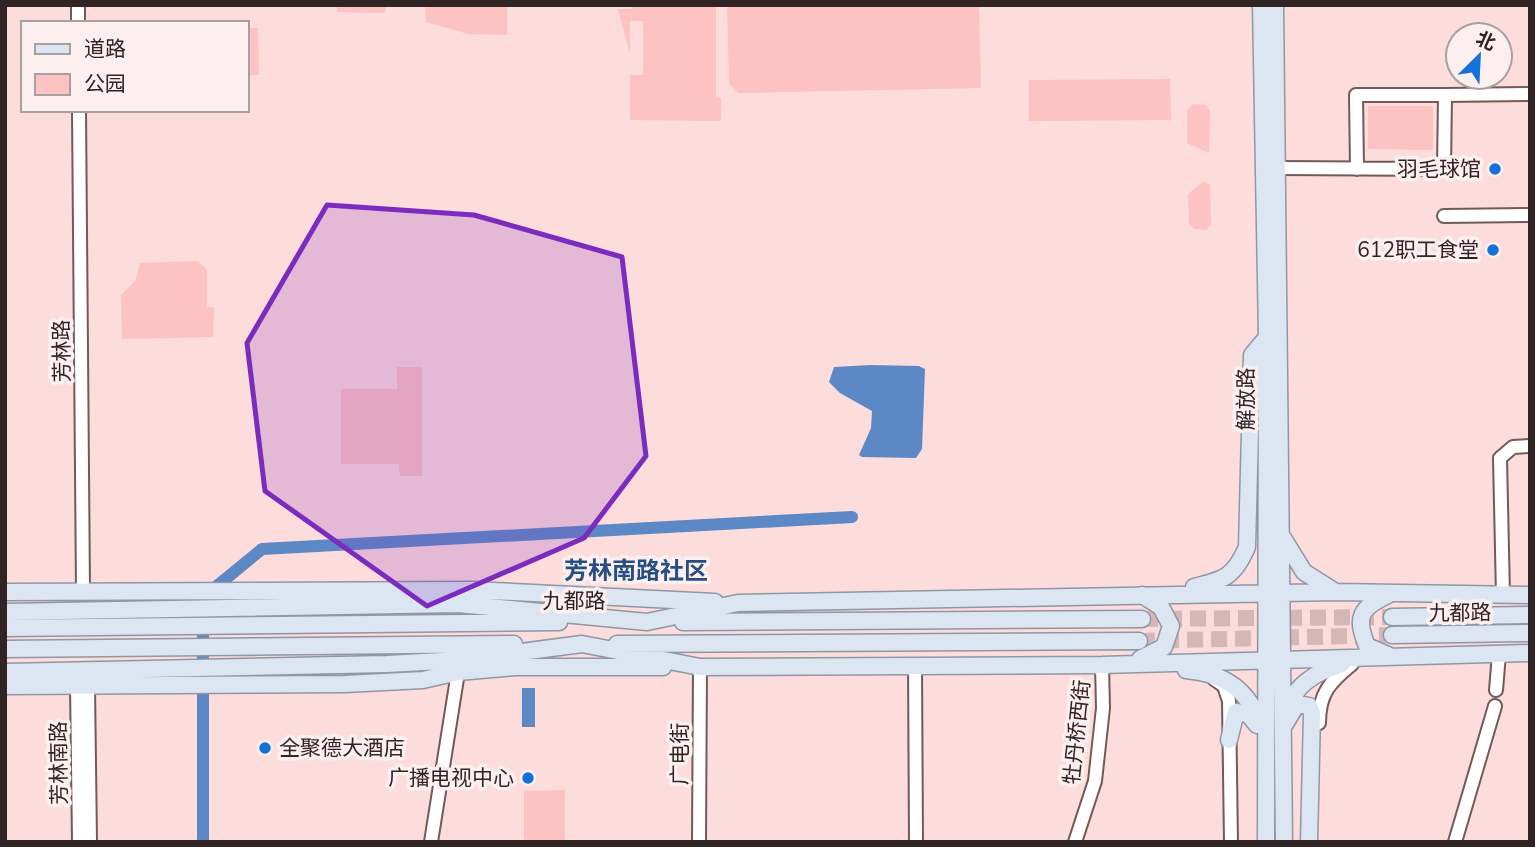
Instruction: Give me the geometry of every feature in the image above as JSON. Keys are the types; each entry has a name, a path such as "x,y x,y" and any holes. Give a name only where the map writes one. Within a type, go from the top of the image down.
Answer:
{"main road":[{"name":"解放路","path":"1261,5 1275,593 1274,660 1264,739 1266,842"},
{"name":"解放路","path":"1275,5 1283,538 1275,593"},
{"path":"1161,595 1222,580 1241,561 1247,547 1251,355 1267,337"},
{"path":"1283,538 1304,572 1336,592"},
{"path":"472,590 647,622"},
{"name":"九都路","path":"5,592 472,590 738,603"},
{"path":"5,612 458,604 647,622 738,603 1336,592 1530,594"},
{"path":"1392,657 1367,646 1360,628 1362,613 1370,604 1393,593"},
{"path":"1121,664 1157,653 1164,647 1170,635 1171,625 1166,615 1142,596"},
{"name":"九都路","path":"1392,617 1530,615"},
{"name":"九都路","path":"5,628 1142,619"},
{"name":"九都路","path":"1391,635 1530,633"},
{"name":"九都路","path":"5,649 1139,641"},
{"path":"5,685 345,684 423,680 459,666 582,644 700,667"},
{"path":"5,672 387,664 516,667 1102,665 1530,653"},
{"path":"1283,730 1290,700 1304,683 1328,668 1357,659"},
{"name":"解放路","path":"1274,660 1283,730 1284,842"},
{"path":"1121,664 1198,671 1219,676 1238,687 1254,706 1264,739"},
{"path":"1283,730 1297,704 1309,706 1312,713 1309,842"},
{"path":"1229,740 1232,718 1236,712 1242,711 1256,722 1264,739"}],"street":[{"path":"1278,168 1444,169 1445,94"},
{"path":"1357,169 1356,95 1530,94"},
{"name":"芳林路","path":"79,112 87,591"},
{"name":"芳林路","path":"86,112 87,591"},
{"path":"1444,216 1530,215"},
{"path":"1503,595 1500,458 1513,447 1530,446"},
{"path":"1496,690 1499,654"},
{"path":"1309,842 1318,772 1319,702 1324,690 1357,659"},
{"path":"915,665 916,842"},
{"name":"牡丹桥西街","path":"1075,842 1095,781 1103,708 1102,665"},
{"path":"431,842 459,666"},
{"name":"广电街","path":"699,842 700,667"},
{"path":"1198,671 1224,686 1229,701 1231,842"},
{"name":"芳林南路","path":"79,842 82,685"},
{"name":"芳林南路","path":"82,685 90,842"},
{"path":"1455,842 1496,706"}],"highlighted area":[{"path":"327,205 474,215 622,257 646,456 584,538 427,606 265,491 247,343"}],"green space":[{"path":"337,5 386,5 385,13 337,12"},
{"path":"425,5 507,5 507,35 468,34 426,22"},
{"path":"631,5 716,5 716,97 721,98 721,121 630,120 630,75 643,75 643,21 630,21 630,54 618,9 631,9"},
{"path":"727,5 979,5 981,88 738,93 729,84"},
{"path":"248,28 258,28 259,75 248,75"},
{"path":"1170,79 1171,120 1029,121 1029,80"},
{"path":"1193,104 1206,105 1210,111 1209,153 1187,143 1187,110"},
{"path":"1368,106 1433,106 1433,150 1368,149"},
{"path":"1204,181 1210,185 1211,225 1206,230 1194,229 1189,223 1188,194"},
{"path":"198,261 207,270 207,307 214,307 213,337 122,339 121,295 135,281 140,263"},
{"path":"397,367 422,367 422,476 400,476 399,464 341,464 341,389 397,389"},
{"path":"565,790 565,842 524,842 524,791"}],"water":[{"path":"919,366 925,369 922,449 916,458 859,455 871,428 872,411 840,393 829,382 834,367"},
{"path":"522,688 535,688 535,727 522,727"}],"waterway":[{"path":"213,595 217,586 262,549 852,517"},
{"path":"203,618 203,842"}],"tunnel":[{"path":"1142,619 1392,617"},
{"path":"1139,641 1392,635"}],"place":[{"name":"羽毛球馆","path":"1495,169"},
{"name":"612职工食堂","path":"1493,250"},
{"name":"全聚德大酒店","path":"265,748"},
{"name":"广播电视中心","path":"528,778"}],"district":[{"name":"芳林南路社区","path":"636,571"}]}
